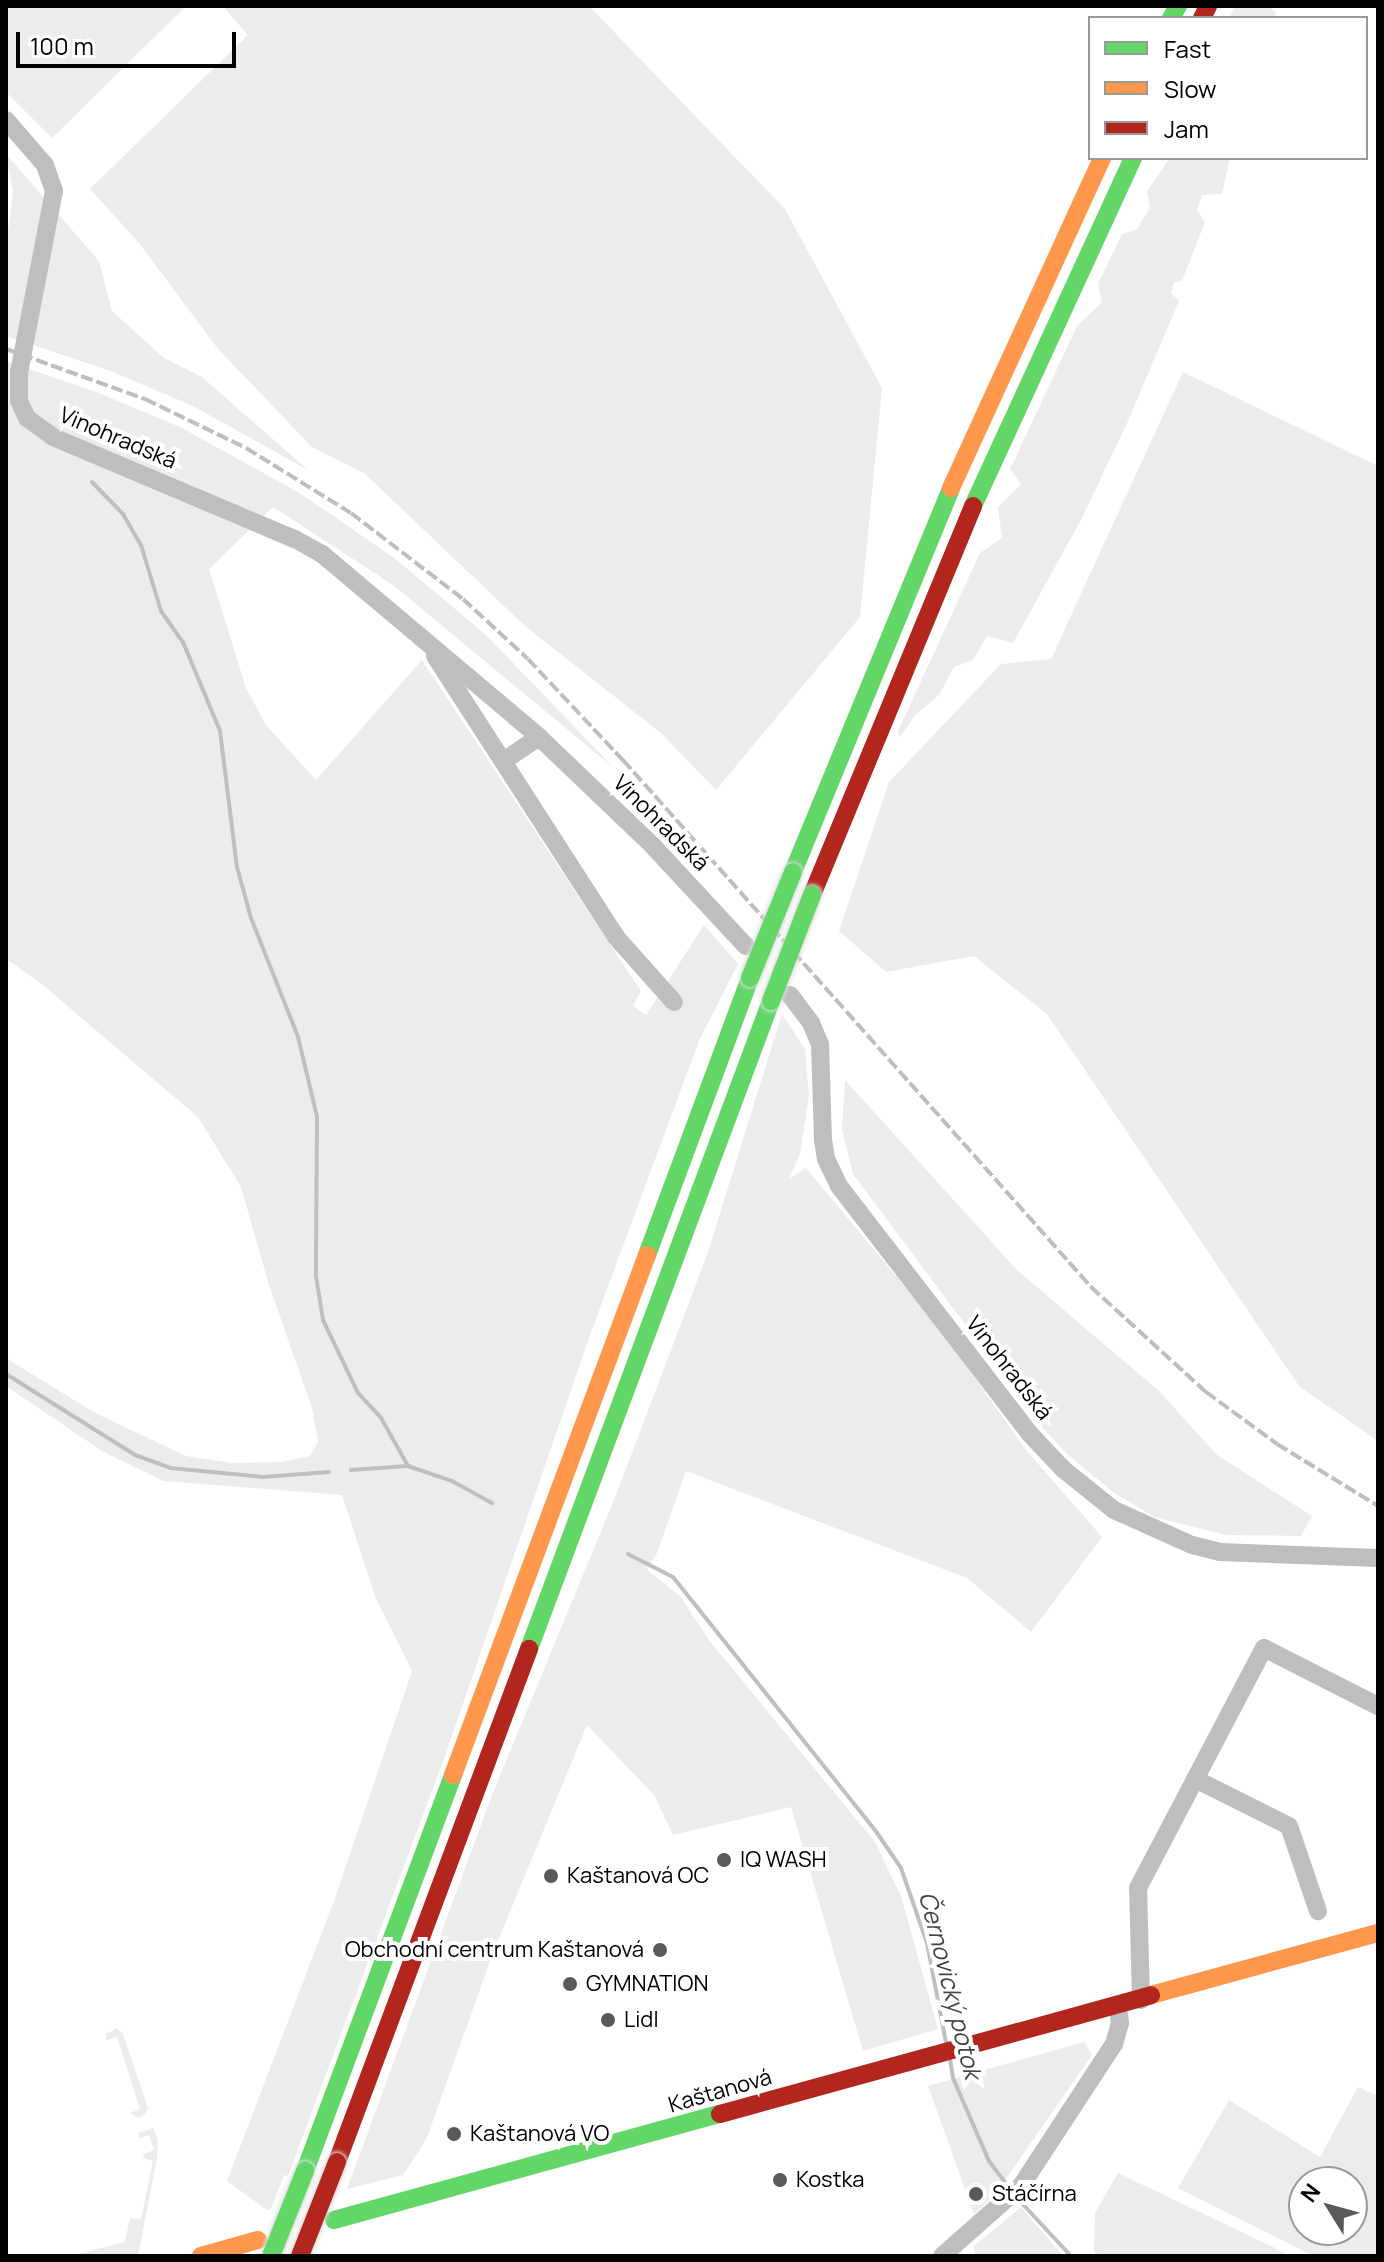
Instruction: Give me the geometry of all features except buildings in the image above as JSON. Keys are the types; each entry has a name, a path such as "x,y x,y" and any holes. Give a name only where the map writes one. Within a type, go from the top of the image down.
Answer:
{"main road":[{"path":"271,2256 750,978 921,556 996,385 1101,160"},
{"path":"300,2256 812,895 945,566 1132,160"},
{"name":"Kaštanová","path":"334,2220 1378,1933"},
{"path":"201,2256 258,2240"}],"street":[{"name":"Vinohradská","path":"6,120 45,165 54,191 19,372 19,401 27,418 53,437 295,539 322,554 539,737 652,845 746,946"},
{"name":"Vinohradská","path":"423,637 505,760 616,937 674,1002"},
{"path":"505,760 539,737"},
{"name":"Vinohradská","path":"790,995 811,1023 820,1044 823,1140 826,1159 839,1186 1029,1433 1063,1469 1114,1510 1192,1545 1220,1552 1344,1554 1378,1558"},
{"path":"1141,2000 1138,1888 1264,1648 1378,1706"},
{"path":"1195,1779 1289,1826 1318,1911"},
{"path":"942,2256 1021,2186 1114,2044 1120,2023 1118,2006"}],"shaded area":[{"path":"6,6 186,6 52,138 6,92"},
{"path":"228,6 589,6 785,209 882,388 860,617 716,790 661,733 525,626 364,473 312,447 218,349 139,243 90,189 248,35 225,9"},
{"path":"1235,6 1268,6 1276,13 1275,16 1230,16"},
{"path":"6,154 99,261 112,311 164,358 202,377 308,470 193,406 108,370 6,336 6,246 13,192"},
{"path":"1169,160 1230,160 1222,194 1202,195 1197,210 1205,222 1182,281 1174,282 1171,293 1179,301 1128,421 1081,520 1013,643 987,636 973,660 954,667 939,695 915,715 900,737 898,731 980,553 1002,538 998,507 1021,484 1010,469 1077,326 1102,302 1098,284 1122,234 1137,229 1150,208 1147,191"},
{"path":"6,361 99,393 182,428 296,491 344,523 398,561 486,635 614,768 393,585 273,507 209,569 246,688 266,725 316,780 422,660 641,991 633,1006 646,1015 704,925 738,964 699,1041 590,1335 444,1759 288,2176 284,2175 271,2208 267,2210 227,2181 334,1901 412,1671 376,1599 342,1495 163,1481 102,1451 6,1386 6,1358 95,1413 186,1456 233,1463 281,1462 310,1456 318,1442 312,1408 269,1285 241,1187 198,1117 38,981 6,959"},
{"path":"1183,372 1378,466 1378,1441 1299,1386 1047,1014 974,956 886,972 839,931 889,782 1001,664 1051,659"},
{"path":"782,1014 805,1049 809,1095 800,1154 789,1179 806,1168 941,1330 1026,1450 1102,1537 1031,1632 967,1578 686,1471 657,1553 647,1570 681,1597 708,1639 875,1842 901,1896 938,2029 863,2051 791,1807 673,1835 654,1795 587,1725 493,1953 426,2140 403,2175 347,2189 492,1795 616,1495 707,1255"},
{"path":"845,1080 1017,1270 1159,1391 1217,1455 1312,1516 1301,1536 1227,1535 1154,1517 1113,1492 1067,1454 1041,1426 853,1174 842,1129"},
{"path":"117,2028 123,2034 148,2108 138,2118 130,2113 140,2109 117,2037 106,2040 106,2034"},
{"path":"1084,2042 1092,2055 994,2196 974,2214 928,2086"},
{"path":"1358,2087 1375,2095 1378,2091 1378,2256 1314,2256 1294,2246 1368,2246 1368,2166 1288,2166 1288,2243 1178,2188 1229,2100 1320,2157"},
{"path":"153,2128 158,2140 157,2158 138,2256 70,2256 125,2242 130,2218 141,2219 153,2161 143,2158 144,2154 154,2150 149,2135 139,2138 139,2133"},
{"path":"1118,2173 1289,2256 1103,2256 1094,2252 1095,2213"},
{"path":"1021,2207 1063,2256 975,2256 974,2246"}],"waterway":[{"path":"92,482 123,514 141,545 161,611 183,642 220,731 237,867 251,918 298,1037 317,1117 316,1276 323,1320 358,1393 381,1418 408,1466"},
{"name":"Černovický potok","path":"6,1374 135,1455 170,1468 263,1477 329,1472"},
{"name":"Černovický potok","path":"351,1470 408,1466 452,1481 492,1503"},
{"name":"Černovický potok","path":"628,1554 673,1577 875,1830 901,1868 927,1943 946,2043"},
{"name":"Černovický potok","path":"950,2059 953,2078 989,2161 1009,2188"},
{"name":"Černovický potok","path":"1017,2198 1071,2256"}],"railway":[{"path":"6,349 145,399 246,448 351,513 463,599 528,659 623,760 1091,1287 1206,1392 1277,1444 1378,1506"}],"traffic: fast":[{"path":"1172,16 1178,6"},
{"path":"973,506 1132,160"},
{"path":"793,872 951,488"},
{"path":"750,978 793,872"},
{"path":"771,1001 812,895"},
{"path":"647,1255 750,978"},
{"path":"529,1649 771,1001"},
{"path":"305,2171 453,1775"},
{"path":"334,2220 720,2114"},
{"path":"271,2256 305,2171"}],"traffic: slow":[{"path":"951,488 1101,160"},
{"path":"453,1775 647,1255"},
{"path":"1151,1995 1378,1933"},
{"path":"201,2256 258,2240"}],"traffic: jam":[{"path":"1203,16 1208,6"},
{"path":"812,895 973,506"},
{"path":"337,2162 529,1649"},
{"path":"720,2114 1151,1995"},
{"path":"300,2256 337,2162"}],"place":[{"name":"IQ WASH","path":"724,1860"},
{"name":"Kaštanová OC","path":"551,1876"},
{"name":"Obchodní centrum Kaštanová","path":"660,1950"},
{"name":"GYMNATION","path":"570,1984"},
{"name":"Lidl","path":"608,2020"},
{"name":"Kaštanová VO","path":"454,2134"},
{"name":"Kostka","path":"780,2180"},
{"name":"Stáčírna","path":"976,2194"}]}
